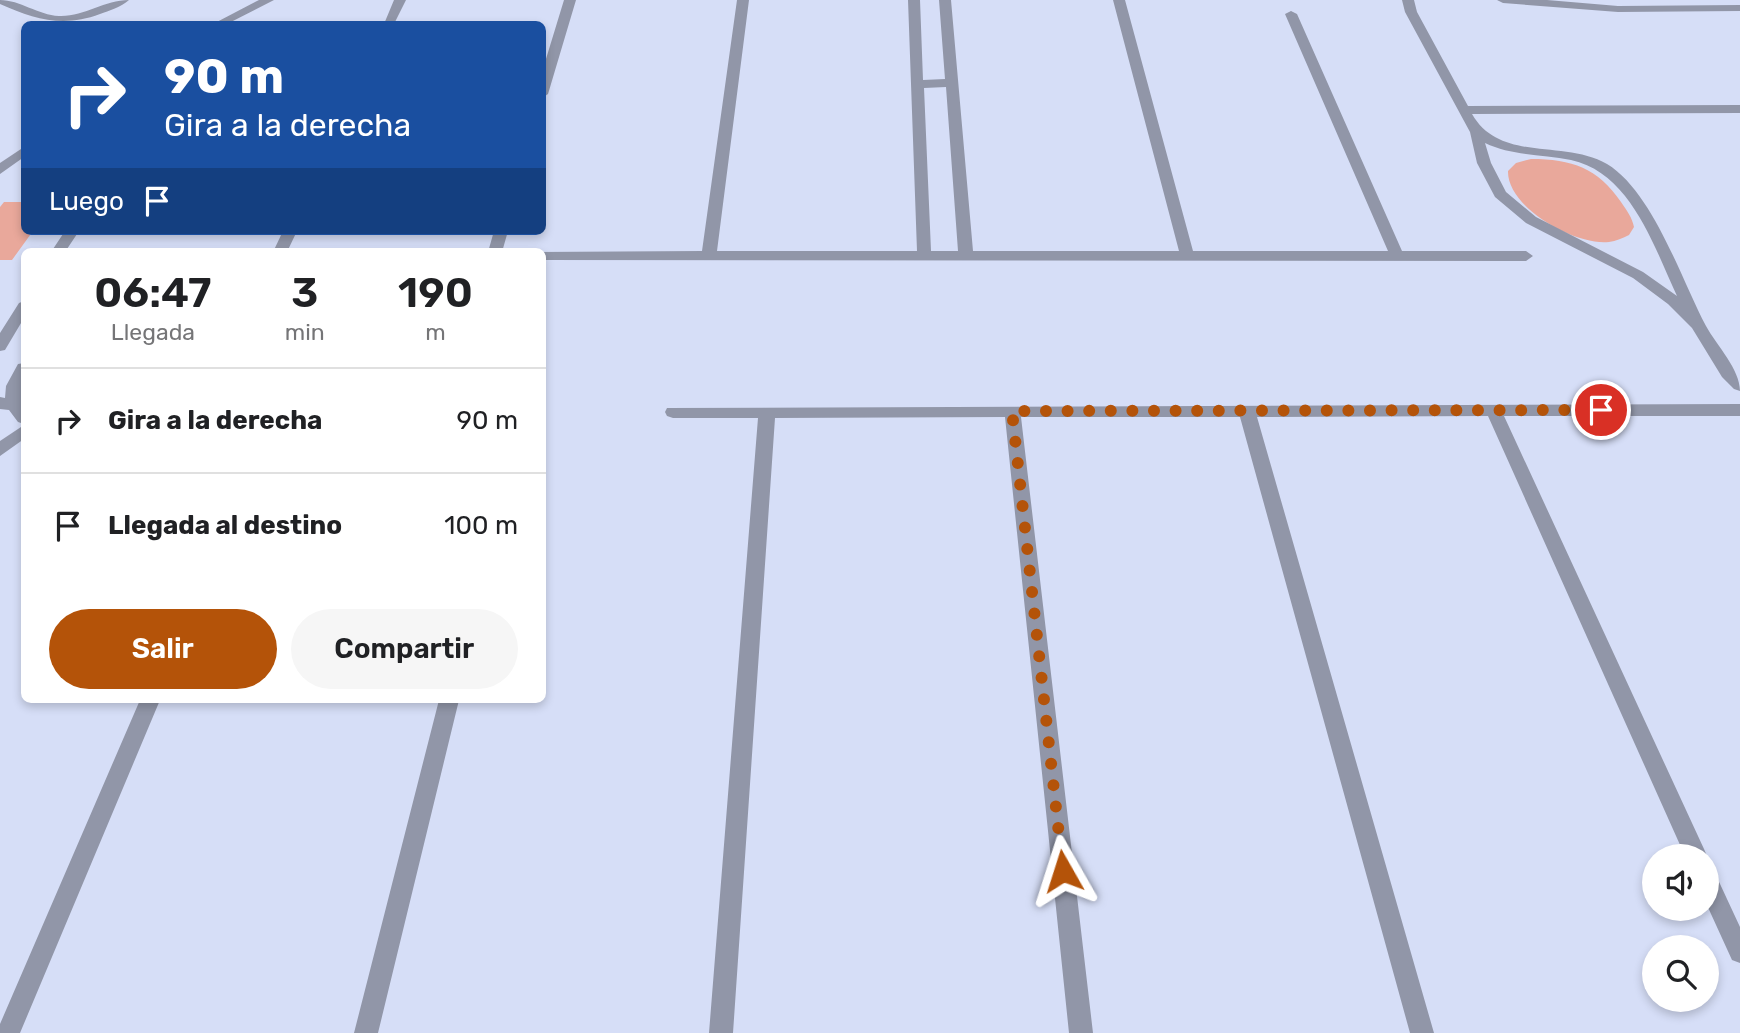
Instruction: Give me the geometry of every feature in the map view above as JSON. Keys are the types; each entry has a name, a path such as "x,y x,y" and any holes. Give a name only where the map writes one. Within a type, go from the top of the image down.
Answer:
{"street":[{"path":"0,0 37,16 60,20 90,14 122,0"},
{"path":"225,21 268,0"},
{"path":"390,21 400,0"},
{"path":"546,81 570,0"},
{"path":"709,255 743,0"},
{"path":"914,0 924,255"},
{"path":"945,0 967,255"},
{"path":"1119,0 1187,256"},
{"path":"673,412 1739,412 1737,382 1696,324 1673,301 1638,275 1552,232 1514,208 1491,179 1476,132 1411,12 1408,0"},
{"path":"1503,0 1618,9 1740,8"},
{"path":"1291,13 1397,256"},
{"path":"918,84 952,83"},
{"path":"1463,110 1740,109"},
{"path":"1476,132 1505,149 1577,156 1609,171 1619,181 1658,239 1696,324"},
{"path":"0,170 21,153"},
{"path":"546,255 1526,256"},
{"path":"0,346 21,311"},
{"path":"18,411 14,386 21,373"},
{"path":"1493,410 1691,844"},
{"path":"1012,411 1081,1033"},
{"path":"1247,411 1422,1033"},
{"path":"721,1033 767,412"},
{"path":"9,444 21,429"},
{"path":"8,1033 149,703"},
{"path":"366,1033 448,703"},
{"path":"1719,906 1740,952"}],"shaded area":[{"path":"1531,159 1559,161 1593,173 1612,190 1631,217 1634,227 1629,235 1609,242 1595,242 1562,231 1531,211 1511,185 1508,171 1516,163"},
{"path":"4,202 21,202 21,235 30,235 12,260 0,260 0,207"}],"route":[{"path":"1063,871 1012,411 1601,410"}]}
